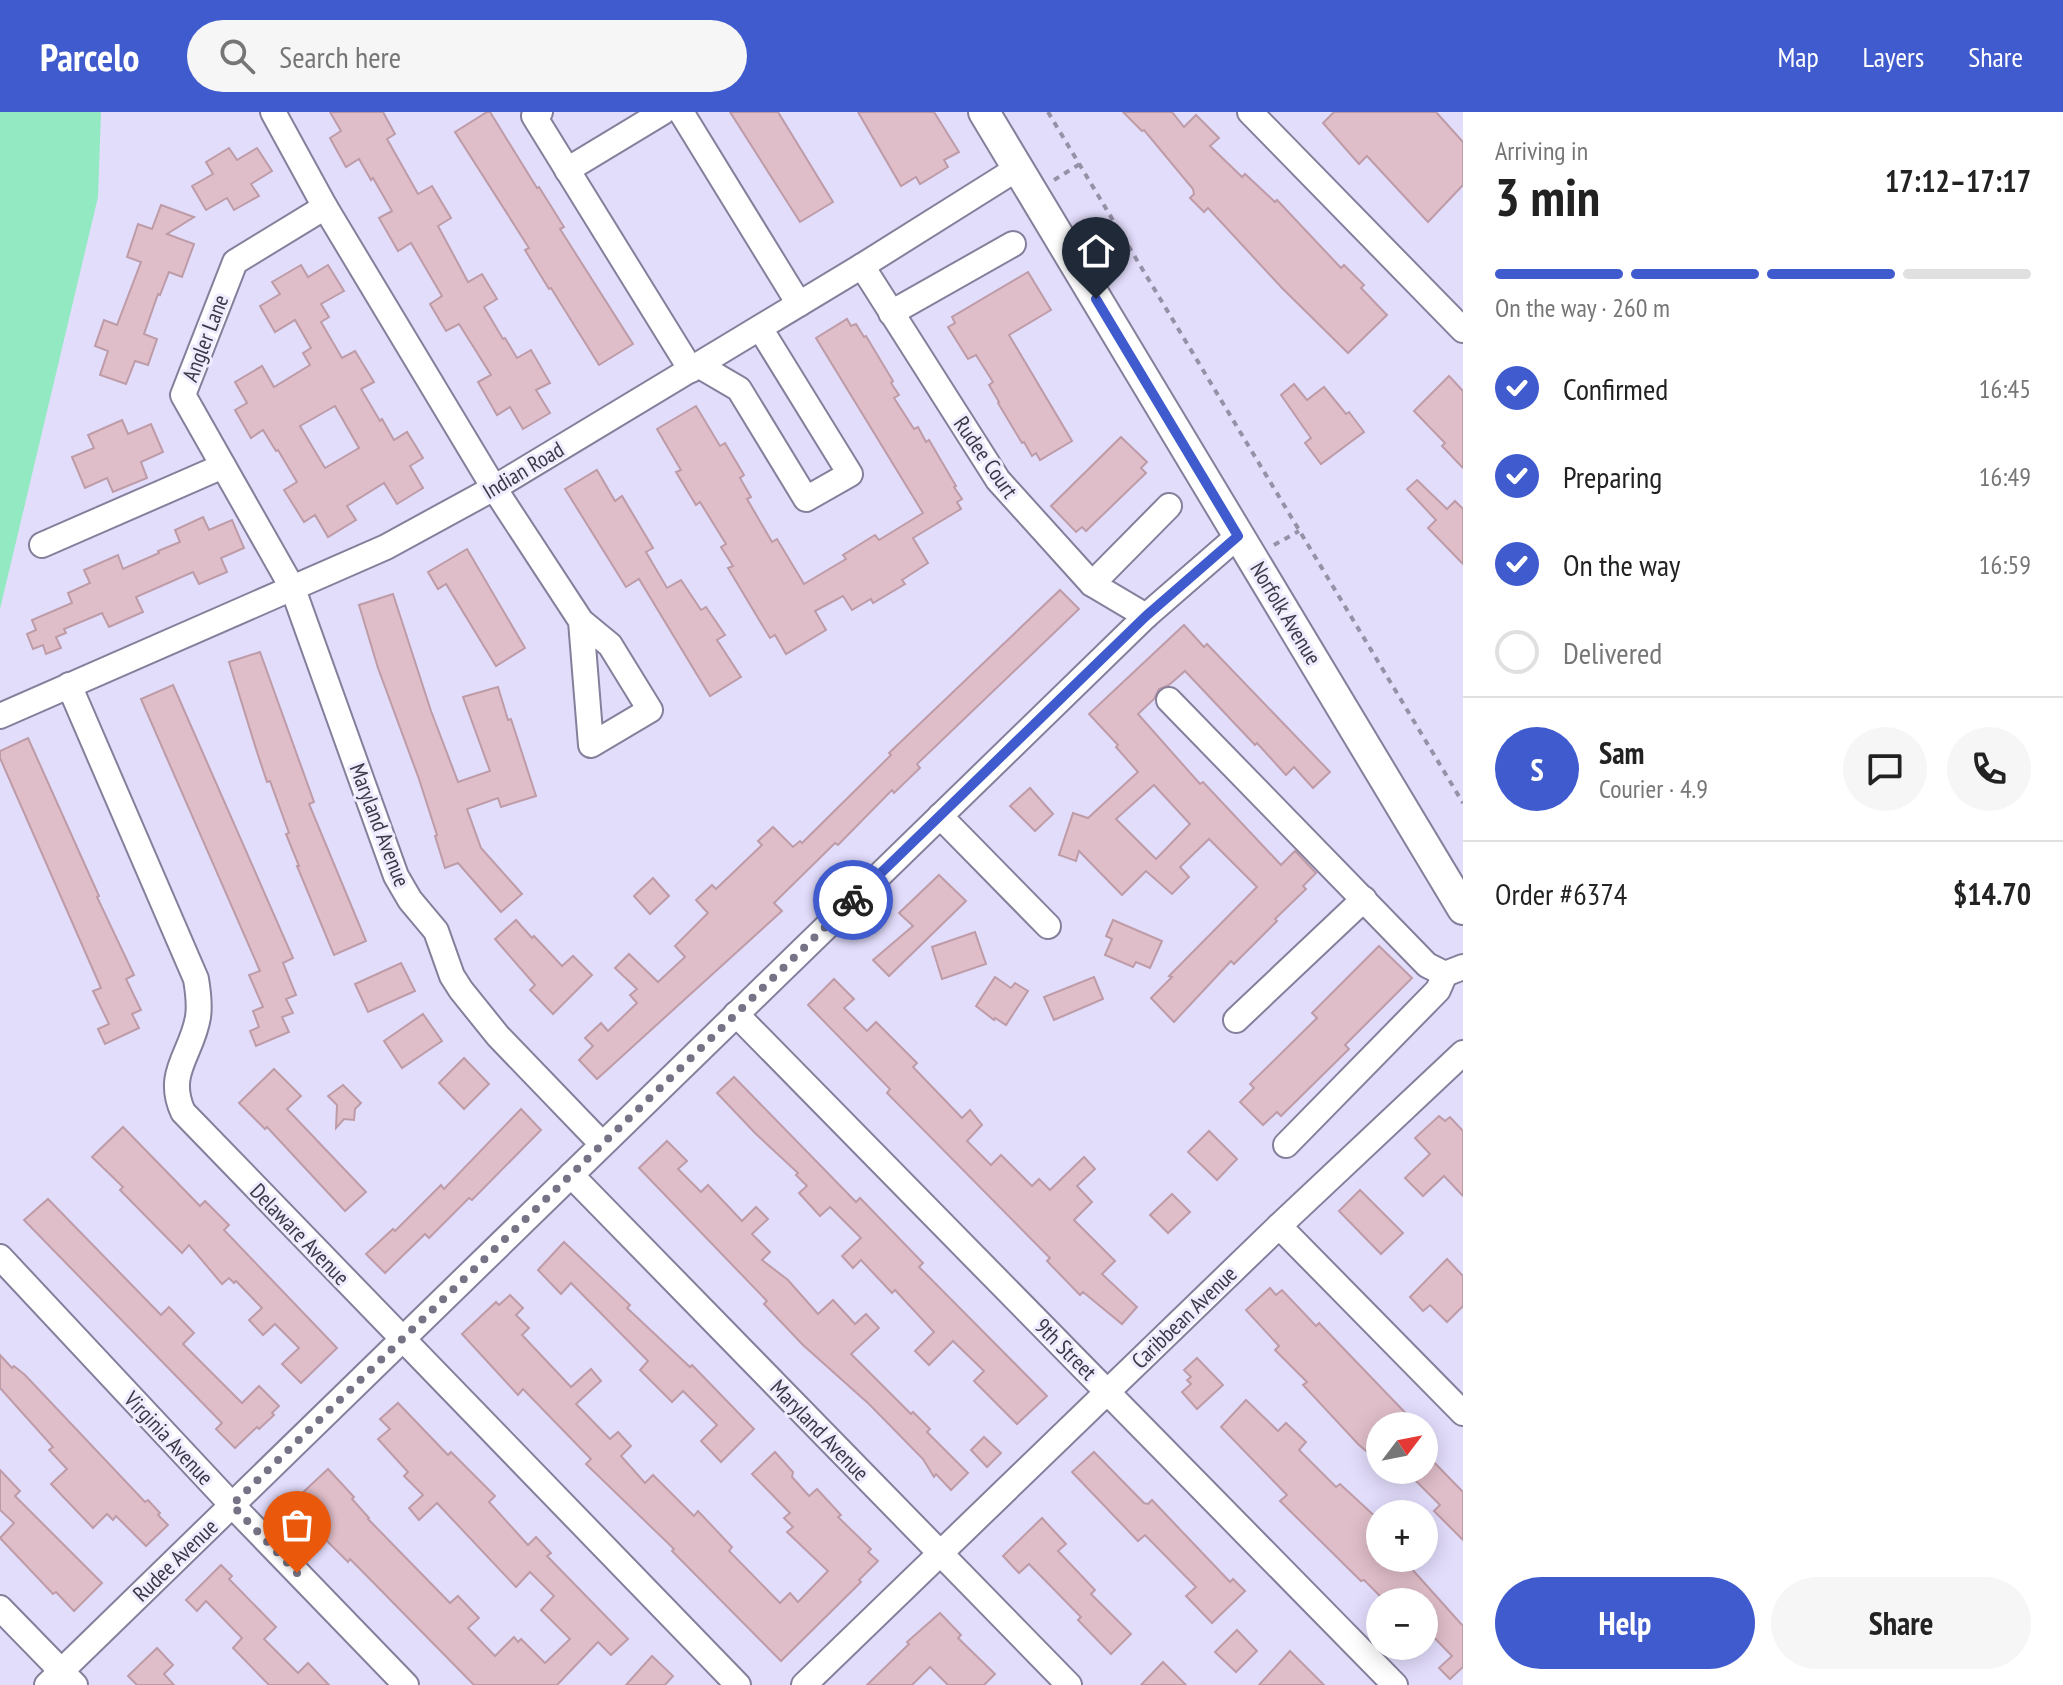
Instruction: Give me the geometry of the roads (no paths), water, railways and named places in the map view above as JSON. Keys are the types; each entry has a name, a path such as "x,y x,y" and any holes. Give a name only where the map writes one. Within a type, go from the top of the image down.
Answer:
{"main road":[{"name":"Norfolk Avenue","path":"984,112 1463,909"}],"street":[{"path":"273,112 325,207 494,488 581,621 610,645 650,710 591,745 581,621"},
{"path":"540,112 534,116 694,368 739,389 806,499 850,474 760,328"},
{"path":"567,170 663,112"},
{"path":"681,112 799,304"},
{"path":"1250,112 1463,330"},
{"name":"Indian Road","path":"0,716 386,547 494,488 1018,168"},
{"name":"Angler Lane","path":"293,589 183,395 235,262 325,207"},
{"path":"891,313 1013,244"},
{"name":"Rudee Court","path":"862,266 998,480 1092,584 1146,616"},
{"path":"42,545 223,466"},
{"path":"1092,584 1169,506"},
{"name":"Rudee Avenue","path":"61,1680 232,1505 602,1144 1146,616 1238,536"},
{"name":"Maryland Avenue","path":"293,589 396,876 410,900 436,931 452,976 461,990 498,1036 602,1144"},
{"name":"Delaware Avenue","path":"69,685 196,979 198,1019 176,1078 176,1097 183,1112 738,1685"},
{"path":"1169,700 1427,965 1454,971 1286,1145"},
{"path":"940,816 1048,926"},
{"path":"1236,1020 1364,899"},
{"name":"9th Street","path":"736,1014 1395,1685"},
{"name":"Caribbean Avenue","path":"804,1685 1279,1226 1463,1053"},
{"name":"Maryland Avenue","path":"571,1175 1069,1685"},
{"path":"1279,1226 1463,1413"},
{"name":"Virginia Avenue","path":"0,1257 406,1685"},
{"path":"0,1608 61,1680"}]}
